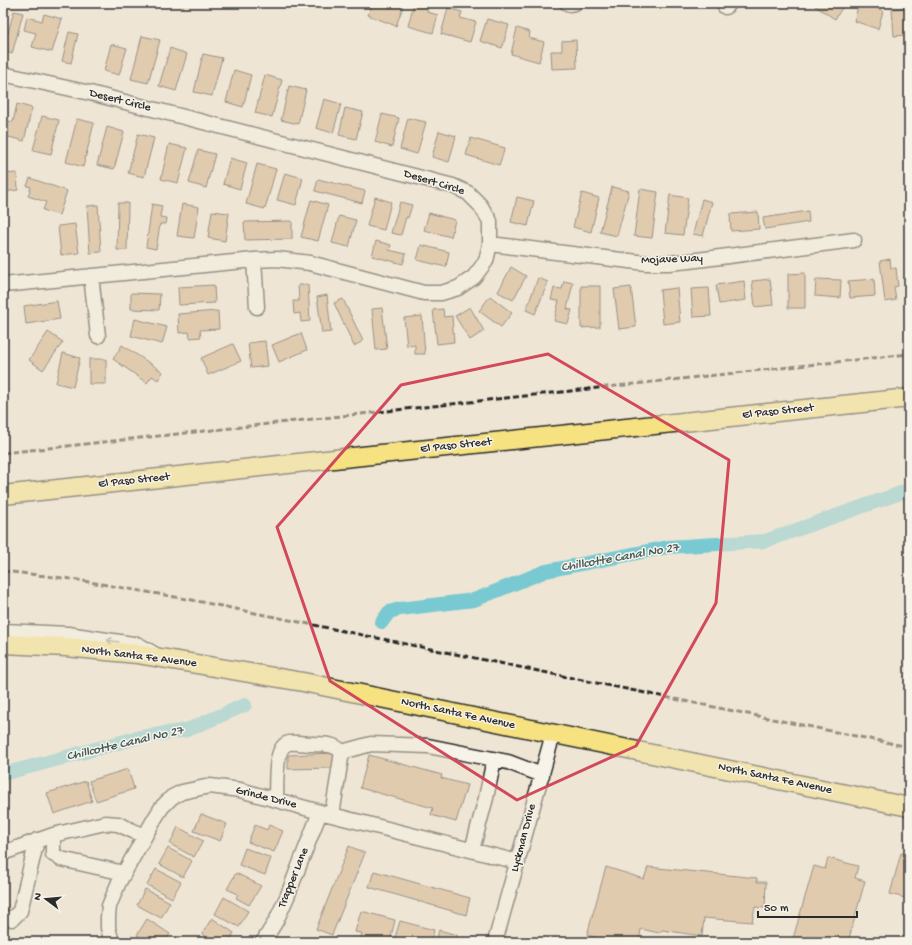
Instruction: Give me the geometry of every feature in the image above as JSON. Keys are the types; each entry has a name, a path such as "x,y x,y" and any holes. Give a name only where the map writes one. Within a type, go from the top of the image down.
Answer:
{"main road":[{"name":"El Paso Street","path":"3,495 909,398"},
{"name":"North Santa Fe Avenue","path":"3,644 137,654 303,682 909,807"}],"street":[{"path":"567,3 575,3"},
{"name":"Desert Circle","path":"3,74 90,93 453,186 468,193 480,205 490,221 490,244 486,261 474,277 458,288 441,293 424,293 310,263 277,259 3,285"},
{"name":"Mojave Way","path":"490,244 646,263 669,263 854,240"},
{"path":"254,260 258,307"},
{"path":"91,276 98,336"},
{"path":"3,631 68,634 139,645 162,658"},
{"name":"Lyckman Drive","path":"495,942 553,734"},
{"path":"276,800 277,760 282,747 288,743 337,746 342,752 371,744 428,746 508,762 542,775"},
{"name":"Trapper Lane","path":"263,942 276,921 326,814 342,752"},
{"path":"472,850 486,798 494,759"},
{"name":"Grinde Drive","path":"112,942 108,928 109,906 113,894 162,806 172,797 182,792 210,786 240,790 326,814 518,862"},
{"path":"3,852 52,835 105,823 118,824 144,836"},
{"path":"52,835 53,854 61,859 124,873"},
{"path":"3,917 12,919 20,911 37,840"}],"highlighted area":[{"path":"548,354 729,460 716,603 636,746 517,800 330,681 277,527 401,385"}],"building":[{"path":"373,3 392,3 403,7 396,26 368,15"},
{"path":"414,3 429,3 427,12 438,15 433,33 408,26"},
{"path":"817,3 845,3 835,19 815,6"},
{"path":"859,3 877,3 876,8 883,11 878,29 854,21"},
{"path":"448,8 462,12 460,18 476,22 470,42 441,34"},
{"path":"906,8 907,11 909,11 909,35 894,36 892,9"},
{"path":"14,11 23,13 12,54 3,51"},
{"path":"44,14 62,19 52,52 32,47 36,33 24,30 27,17 42,21"},
{"path":"487,19 509,25 502,48 480,41"},
{"path":"517,28 530,32 529,38 544,42 539,62 511,54"},
{"path":"69,32 78,34 71,63 62,61"},
{"path":"142,36 160,40 148,83 131,79"},
{"path":"576,40 577,68 552,69 551,51 562,51 562,41"},
{"path":"111,44 127,48 119,75 104,71"},
{"path":"170,48 187,54 176,91 159,86"},
{"path":"203,54 222,58 212,96 194,92"},
{"path":"234,70 251,75 243,107 226,102"},
{"path":"265,75 282,80 272,117 255,113"},
{"path":"289,86 306,90 298,124 281,120"},
{"path":"324,99 341,104 333,133 316,128"},
{"path":"17,104 32,108 24,141 5,136 8,121 13,122"},
{"path":"345,108 363,112 356,139 339,135"},
{"path":"382,114 399,118 392,147 375,142"},
{"path":"42,116 59,120 51,154 33,150"},
{"path":"408,118 426,122 417,154 400,149"},
{"path":"77,119 94,123 83,167 66,162"},
{"path":"107,127 124,132 114,169 97,165"},
{"path":"439,131 456,136 449,162 432,157"},
{"path":"138,134 154,138 144,177 128,173"},
{"path":"471,138 505,148 499,165 466,155"},
{"path":"169,144 187,148 178,183 161,179"},
{"path":"198,150 215,154 206,188 189,183"},
{"path":"230,158 247,163 240,189 223,184"},
{"path":"257,164 276,169 265,209 246,204"},
{"path":"17,173 18,190 3,192 3,174"},
{"path":"285,173 303,178 296,205 277,200"},
{"path":"30,178 67,191 59,215 43,210 46,202 28,196 31,187 27,186"},
{"path":"318,179 365,191 362,203 315,191"},
{"path":"612,187 629,191 617,236 600,232"},
{"path":"640,189 658,192 652,238 634,236"},
{"path":"582,193 599,198 591,232 573,227"},
{"path":"670,195 688,198 683,235 665,233"},
{"path":"375,197 391,202 384,230 367,226"},
{"path":"517,197 534,201 528,226 511,222"},
{"path":"702,199 712,202 703,236 693,234"},
{"path":"311,200 328,205 318,241 301,237"},
{"path":"400,202 412,205 408,218 406,217 401,235 391,233"},
{"path":"118,203 128,203 127,250 117,250"},
{"path":"152,204 162,206 160,217 167,218 166,224 160,224 156,249 146,247"},
{"path":"182,204 199,207 194,238 177,236"},
{"path":"98,205 101,252 90,253 87,206"},
{"path":"212,211 229,213 225,241 208,238"},
{"path":"808,211 809,222 765,229 763,218"},
{"path":"758,212 759,229 731,231 730,214"},
{"path":"429,213 455,220 451,237 424,230"},
{"path":"339,216 356,220 349,247 332,243"},
{"path":"292,221 292,239 245,240 244,222"},
{"path":"75,224 79,253 61,255 58,226"},
{"path":"905,240 909,240 909,278 906,278"},
{"path":"376,241 391,245 389,250 406,254 403,264 372,256"},
{"path":"421,245 449,252 446,267 417,260"},
{"path":"890,259 891,268 896,268 898,286 894,287 896,300 885,302 880,261"},
{"path":"511,267 526,276 513,300 498,292"},
{"path":"805,273 805,308 788,308 788,274"},
{"path":"538,278 548,282 535,314 526,310"},
{"path":"770,279 773,305 755,307 752,281"},
{"path":"816,279 841,280 840,298 815,296"},
{"path":"874,279 875,296 850,298 848,281"},
{"path":"564,281 573,283 567,309 572,310 568,324 554,321 559,301 551,300 554,288 562,289"},
{"path":"744,281 746,300 719,304 716,285"},
{"path":"214,285 215,303 179,305 178,287"},
{"path":"298,285 308,285 310,321 301,322 300,313 294,314 293,301 299,301"},
{"path":"581,286 600,286 600,327 581,328"},
{"path":"631,287 636,327 619,329 614,289"},
{"path":"677,288 680,322 663,324 660,290"},
{"path":"709,288 711,316 693,317 691,289"},
{"path":"131,293 160,294 159,310 131,309"},
{"path":"327,295 331,332 322,333 317,297"},
{"path":"490,296 512,313 501,327 479,311"},
{"path":"343,299 363,341 354,346 334,303"},
{"path":"57,301 60,319 26,324 24,306"},
{"path":"470,307 484,331 470,340 455,316"},
{"path":"382,308 387,349 376,350 372,309"},
{"path":"443,309 444,317 452,316 454,342 437,344 433,310"},
{"path":"218,311 219,329 200,330 201,337 190,338 189,332 179,333 178,314"},
{"path":"422,316 425,354 415,354 415,345 407,346 404,318"},
{"path":"135,319 167,327 162,344 131,336"},
{"path":"48,332 63,342 43,370 29,360"},
{"path":"301,333 307,350 279,362 272,345"},
{"path":"265,341 268,366 251,368 248,343"},
{"path":"233,344 241,361 208,375 201,358"},
{"path":"122,345 163,372 158,380 152,376 147,383 113,359"},
{"path":"63,353 80,358 73,387 56,383"},
{"path":"89,359 106,359 106,384 89,384"},
{"path":"334,753 335,768 288,769 288,755"},
{"path":"369,755 442,775 441,778 467,785 456,822 431,815 433,808 360,788"},
{"path":"128,769 134,789 96,801 89,781"},
{"path":"86,781 92,801 54,814 47,793"},
{"path":"201,814 227,824 220,841 194,831"},
{"path":"255,825 267,830 269,825 283,831 274,852 248,842"},
{"path":"178,827 203,841 194,857 170,844"},
{"path":"349,846 365,853 332,935 316,929"},
{"path":"168,848 192,861 183,877 159,864"},
{"path":"245,848 271,858 265,875 239,865"},
{"path":"901,853 909,855 909,899 890,894"},
{"path":"828,858 858,866 855,878 865,881 848,942 792,942 814,866 825,869"},
{"path":"606,867 644,879 648,867 757,878 757,882 766,882 765,908 755,907 752,922 704,918 702,936 662,930 659,933 641,929 639,942 612,942 587,935"},
{"path":"156,869 181,882 172,898 147,885"},
{"path":"374,871 470,898 466,915 369,887"},
{"path":"236,873 261,886 249,905 236,898 238,894 227,889"},
{"path":"145,889 170,902 161,918 137,905"},
{"path":"224,897 248,911 239,927 215,914"},
{"path":"361,911 395,920 390,941 382,939 381,942 367,942 360,940 362,933 355,932"},
{"path":"212,918 234,933 229,942 214,942 202,934"},
{"path":"147,919 170,934 165,942 148,942 137,935"},
{"path":"400,921 434,930 431,942 394,941"},
{"path":"439,930 457,935 455,942 436,942"},
{"path":"298,936 307,942 294,942"},
{"path":"199,937 206,942 196,942"}],"waterway":[{"name":"Chillcotte Canal No 27","path":"382,622 389,612 400,609 474,600 546,571 668,547 765,541 909,490"},
{"name":"Chillcotte Canal No 27","path":"3,774 140,737 187,730 245,705"}],"railway":[{"path":"3,453 909,354"},
{"path":"3,571 72,579 187,599 909,747"}]}
